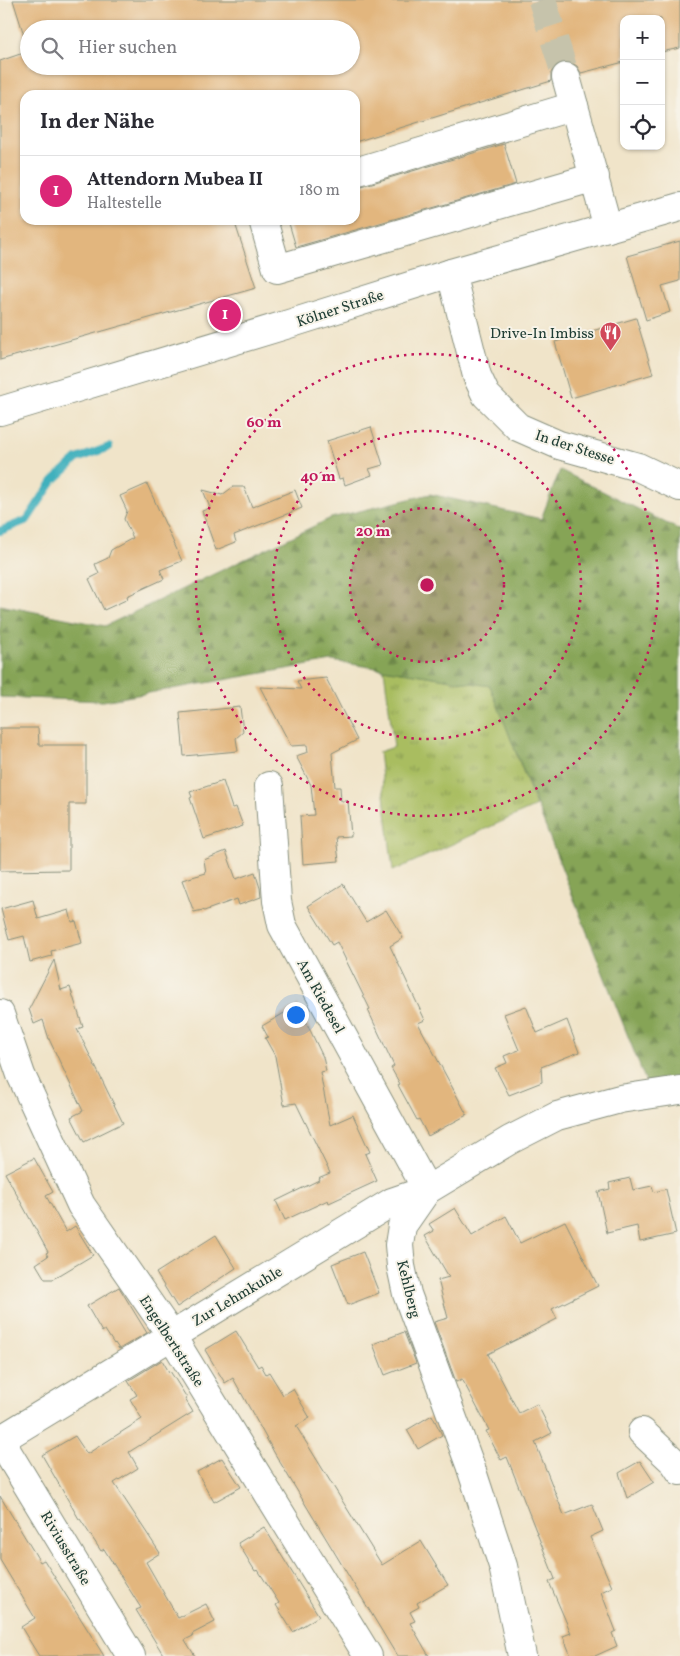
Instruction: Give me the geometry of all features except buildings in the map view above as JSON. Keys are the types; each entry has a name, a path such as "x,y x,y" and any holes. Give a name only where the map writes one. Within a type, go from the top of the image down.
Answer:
{"street":[{"path":"566,76 608,228"},
{"path":"360,170 574,106"},
{"path":"265,225 278,269 595,177"},
{"name":"Kölner Straße","path":"0,412 292,324 451,273 680,207"},
{"name":"In der Stesse","path":"451,273 477,376 486,395 518,427 559,444 638,467 680,487"},
{"name":"Am Riedesel","path":"268,786 277,901 282,925 427,1190"},
{"name":"Engelbertstraße","path":"0,1014 21,1076 81,1205 171,1336 368,1656"},
{"name":"Kehlberg","path":"522,1656 503,1566 470,1465 407,1294 399,1245 402,1226 427,1190 510,1140 557,1116 620,1099 680,1090"},
{"name":"Zur Lehmkuhle","path":"0,1440 392,1202 427,1190"},
{"path":"642,1432 674,1462 680,1471"},
{"name":"Riviusstraße","path":"0,1440 131,1656"}],"green space":[{"path":"560,470 680,530 680,1078 646,1082 490,686 332,661 103,701 0,697 0,605 105,626 331,518 430,494 541,519"},
{"path":"384,669 491,686 536,806 393,871 379,752 394,747"}],"waterway":[{"path":"0,531 27,520 53,481 77,459 109,447"}],"tunnel":[{"path":"542,0 566,77"}],"place":[{"name":"Attendorn Mubea II","path":"225,315"},
{"name":"Drive-In Imbiss","path":"610,352"}]}
